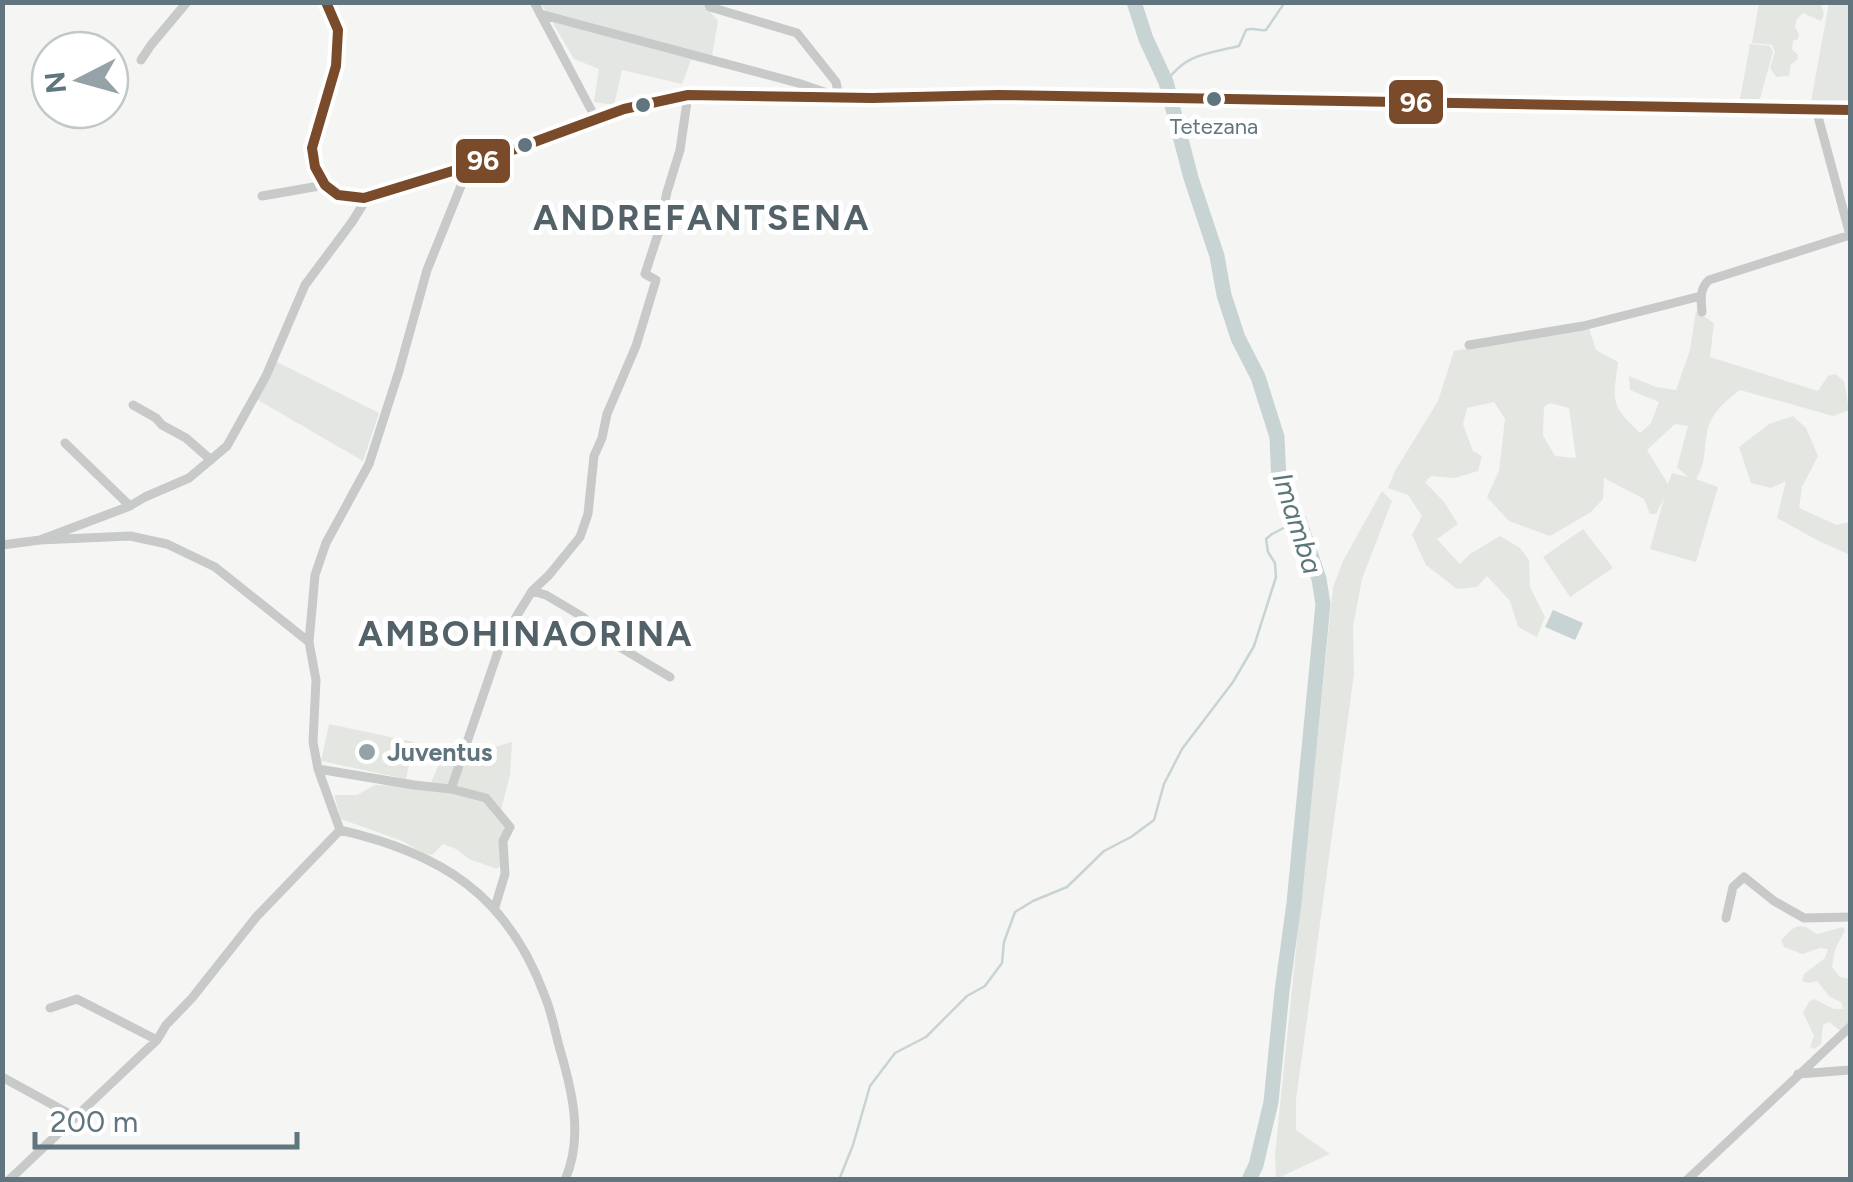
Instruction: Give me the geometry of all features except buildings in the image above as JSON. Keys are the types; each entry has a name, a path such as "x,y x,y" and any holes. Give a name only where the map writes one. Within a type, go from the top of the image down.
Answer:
{"main road":[{"path":"326,2 338,30 336,66 312,148 315,167 324,186 338,196 364,198 469,166 629,108 688,96 998,95 1850,110"}],"street":[{"path":"141,60 186,2"},
{"path":"534,2 596,119"},
{"path":"540,14 757,71 839,97 836,82 797,32 710,7 708,2"},
{"path":"451,789 502,640 532,591 580,537 588,514 594,456 636,346 656,280 645,274 680,150 688,96"},
{"path":"1702,312 1703,286 1715,277 1850,235 1816,109"},
{"path":"340,830 318,769 314,742 316,680 309,642 314,574 326,543 369,464 427,270 469,166"},
{"path":"262,196 324,186"},
{"path":"40,540 130,506 189,478 227,446 266,376 306,285 352,222 364,198"},
{"path":"1469,345 1583,326 1701,296"},
{"path":"134,405 186,438 211,460"},
{"path":"65,443 130,506"},
{"path":"2,546 40,540 130,536 180,549 215,567 309,642"},
{"path":"532,591 583,617 600,636 670,678"},
{"path":"318,769 486,798 510,828 504,840 505,874 495,907"},
{"path":"340,830 378,838 468,883 495,907 520,942 545,994 570,1085 575,1126 572,1164 565,1180"},
{"path":"9,1180 157,1040 257,916 340,830"},
{"path":"1726,918 1733,887 1744,877 1804,918 1850,917"},
{"path":"50,1008 77,999 157,1040"},
{"path":"1687,1180 1850,1027"},
{"path":"1798,1074 1850,1070"},
{"path":"2,1077 75,1118"}],"shaded area":[{"path":"541,3 705,3 718,21 712,56 820,92 691,60 682,84 622,70 614,105 594,102 599,69 574,59"},
{"path":"1759,3 1821,5 1824,14 1821,21 1803,13 1797,19 1795,27 1799,34 1792,49 1797,60 1791,64 1789,76 1776,77 1770,68 1775,52 1772,45 1752,43"},
{"path":"1829,3 1850,3 1850,100 1811,101"},
{"path":"1750,44 1770,46 1773,52 1760,99 1740,99"},
{"path":"1696,311 1714,323 1710,357 1818,391 1828,376 1835,374 1844,381 1849,410 1833,416 1740,390 1724,403 1709,426 1696,479 1718,487 1696,562 1650,549 1664,498 1656,514 1650,514 1644,499 1604,478 1603,499 1591,512 1550,536 1509,521 1487,497 1499,471 1505,419 1494,402 1467,408 1463,424 1473,451 1482,456 1478,471 1455,478 1431,476 1425,482 1458,524 1437,539 1460,564 1500,536 1520,548 1529,560 1530,587 1545,617 1537,637 1518,627 1510,601 1487,576 1477,587 1457,589 1426,565 1412,535 1422,516 1408,495 1388,488 1438,401 1454,351 1589,328 1596,350 1618,362 1616,402 1640,433 1651,423 1659,402 1630,390 1629,376 1676,390 1690,350","holes":["1550,403 1569,408 1576,458 1555,456 1543,435 1544,407","1675,424 1688,426 1677,467 1688,477 1672,473 1668,484 1647,450"]},
{"path":"273,360 379,413 363,461 258,400"},
{"path":"1793,416 1806,428 1818,456 1802,487 1799,508 1837,525 1850,522 1850,555 1777,518 1786,481 1771,488 1751,483 1739,447 1769,424"},
{"path":"1382,491 1392,501 1362,579 1353,626 1354,674 1296,1100 1296,1130 1330,1154 1276,1179 1275,1155 1333,587"},
{"path":"1583,529 1613,568 1570,597 1543,557"},
{"path":"1553,610 1583,623 1575,640 1545,627"},
{"name":"Juventus","path":"329,724 414,742 406,779 321,761"},
{"path":"512,742 510,775 501,810 502,864 497,869 443,844 432,855 423,853 402,841 341,819 334,795 357,795 375,785 429,787 439,764"},
{"path":"1799,926 1817,934 1843,927 1845,930 1832,967 1840,977 1850,979 1850,1023 1846,1030 1829,1022 1823,1025 1821,1044 1814,1049 1810,1047 1814,1036 1803,1013 1809,1002 1814,999 1843,1009 1841,1002 1830,997 1817,981 1802,981 1804,974 1825,958 1828,949 1802,954 1784,947 1781,940"}],"waterway":[{"name":"Imamba","path":"1134,2 1166,82 1191,178 1217,256 1224,295 1238,338 1258,377 1277,437 1279,482 1299,520 1319,579 1323,604 1271,1102 1249,1180"},
{"path":"1166,82 1189,60 1239,46 1246,30 1266,30 1285,2"},
{"path":"839,1180 870,1086 895,1053 926,1037 967,996 985,986 1002,963 1004,942 1015,912 1067,887 1104,851 1154,820 1164,784 1182,749 1233,682 1254,646 1276,577 1266,539 1299,520"}],"transit line":[{"name":"96","path":"326,2 338,30 336,66 312,148 315,167 325,185 338,195 364,198 469,166 624,109 688,95 998,95 1850,110"}],"place":[{"name":"Tetezana","path":"1214,99"},
{"name":"Juventus","path":"367,752"}],"district":[{"name":"ANDREFANTSENA","path":"702,218"},
{"name":"AMBOHINAORINA","path":"526,634"}]}
